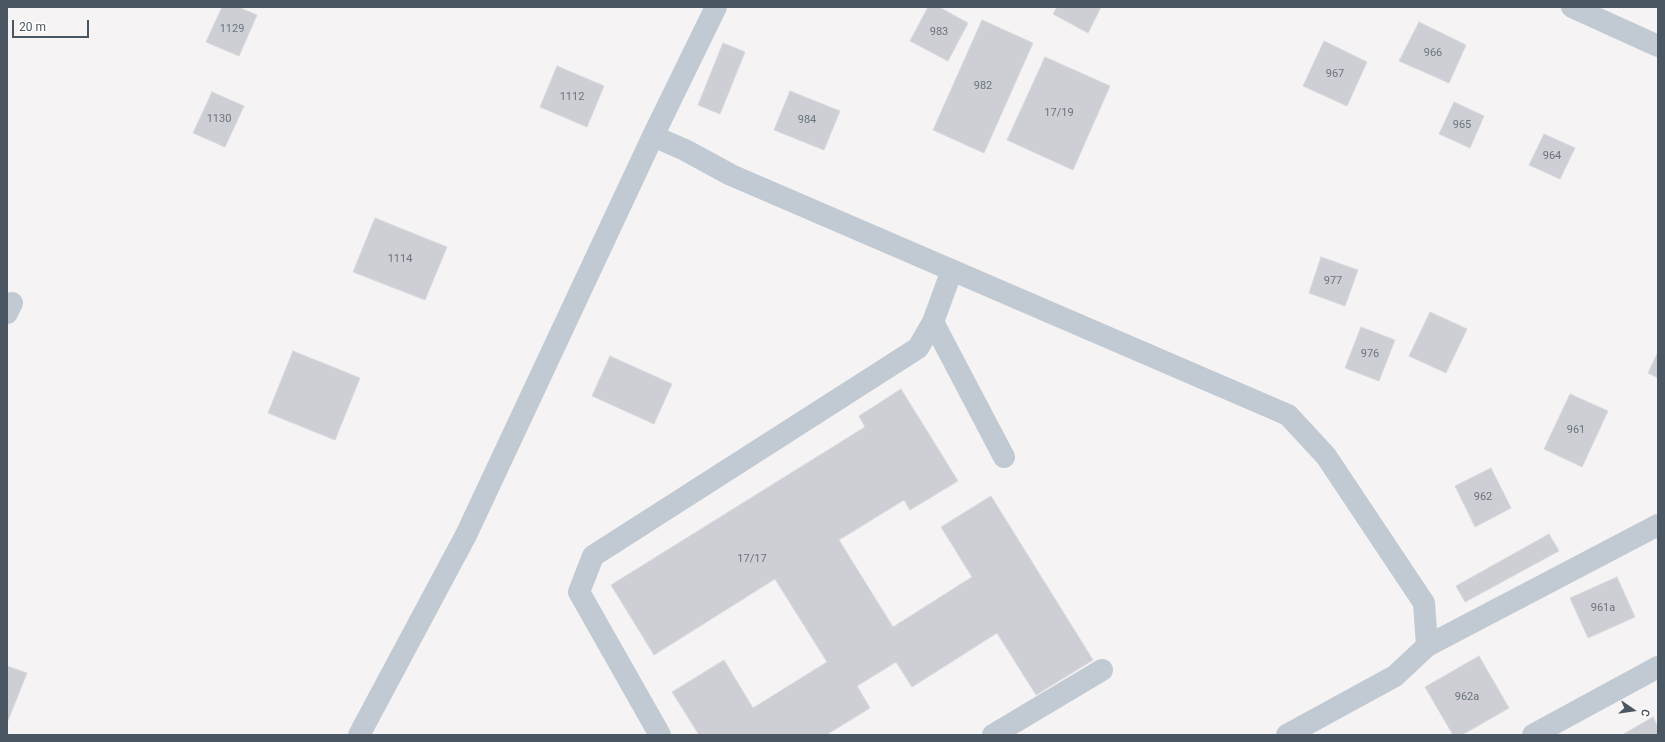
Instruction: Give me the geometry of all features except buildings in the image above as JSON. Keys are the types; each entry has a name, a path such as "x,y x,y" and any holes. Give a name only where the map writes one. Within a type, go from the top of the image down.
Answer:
{"street":[{"path":"359,735 466,535 653,136 716,7"},
{"path":"1572,7 1658,46"},
{"path":"653,136 684,150 731,175 1288,415 1326,456 1424,603 1427,646"},
{"path":"660,735 579,592 593,556 918,348 933,322 952,270"},
{"path":"933,322 1004,457"},
{"path":"1287,735 1394,676 1427,646 1658,525"},
{"path":"1532,735 1658,666"},
{"path":"993,735 1102,670"}]}
